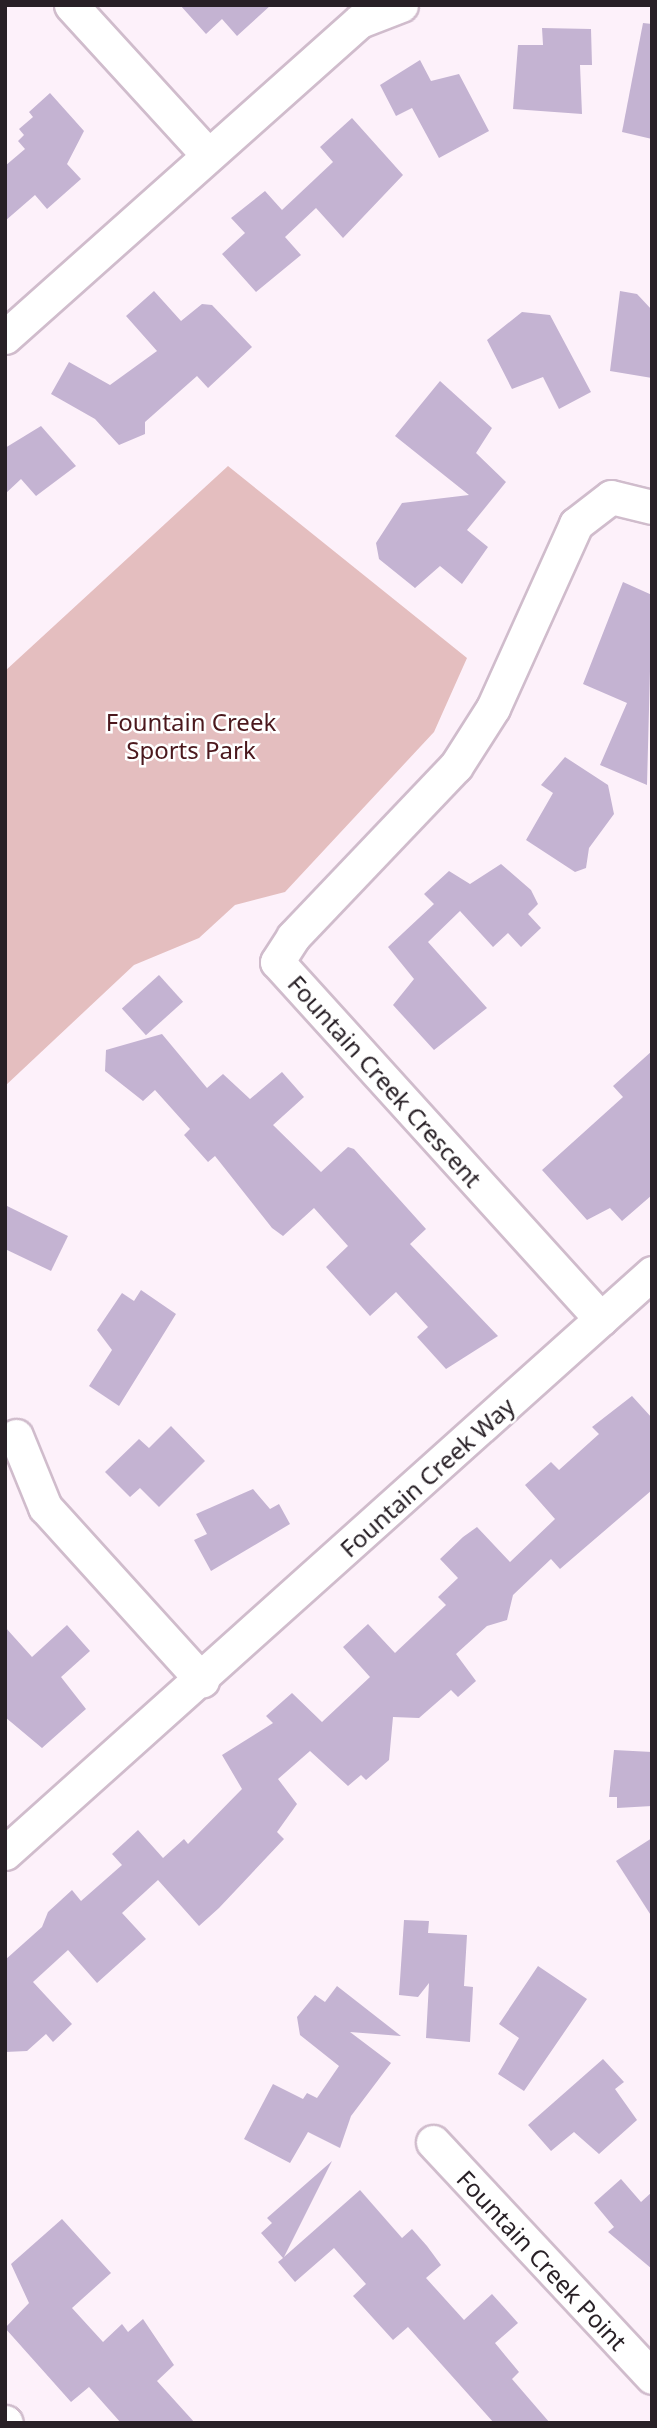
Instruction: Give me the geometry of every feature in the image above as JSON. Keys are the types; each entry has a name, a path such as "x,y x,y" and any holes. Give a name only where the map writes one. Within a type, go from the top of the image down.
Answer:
{"street":[{"path":"71,5 206,153"},
{"path":"5,337 206,153 360,22 401,5"},
{"name":"Fountain Creek Crescent","path":"601,1319 277,962 293,937 456,765 493,708 576,524 611,497 652,507"},
{"name":"Fountain Creek Way","path":"5,1853 202,1680 652,1273"},
{"path":"16,1436 45,1507 202,1680"},
{"name":"Fountain Creek Point","path":"433,2142 652,2377"}],"green space":[{"name":"Fountain Creek Sports Park","path":"228,466 467,658 434,732 285,892 235,905 199,938 134,965 5,1086 5,671"}],"building":[{"path":"180,5 271,5 237,36 222,19 206,34"},
{"path":"643,23 652,24 652,139 622,132"},
{"path":"542,28 591,29 592,65 580,65 582,114 513,109 518,45 543,45"},
{"path":"420,60 431,81 459,74 489,131 439,158 412,108 396,116 380,85"},
{"path":"50,93 84,131 67,164 81,179 47,209 35,195 5,221 5,166 25,149 18,141 24,135 19,129 33,117 29,112"},
{"path":"352,118 403,175 343,238 316,208 285,237 301,255 256,292 222,254 245,233 231,218 265,191 282,210 333,162 320,147"},
{"path":"154,291 181,321 202,304 212,305 252,347 208,388 197,376 145,422 145,434 119,445 95,419 51,394 69,362 110,385 157,351 126,316"},
{"path":"620,291 637,294 652,310 652,378 610,371"},
{"path":"522,312 550,315 591,392 559,409 543,377 512,389 487,340"},
{"path":"440,381 492,428 476,453 506,482 467,530 488,547 462,584 440,566 415,588 379,559 376,543 402,503 469,495 395,436"},
{"path":"41,426 76,466 36,496 21,479 5,494 5,448"},
{"path":"623,582 652,595 647,785 600,765 627,703 583,684"},
{"path":"565,757 608,785 614,814 589,848 586,868 575,872 526,840 553,793 541,785"},
{"path":"501,864 531,890 538,904 528,914 541,928 521,947 508,933 493,947 460,911 428,942 487,1008 434,1050 393,1005 414,979 388,947 434,904 424,894 449,871 470,884"},
{"path":"159,975 183,1002 146,1035 122,1008"},
{"path":"162,1034 207,1088 223,1074 250,1099 282,1072 304,1097 273,1125 321,1172 348,1147 354,1149 426,1229 410,1244 498,1336 446,1369 417,1337 428,1327 396,1292 370,1316 326,1267 348,1246 314,1208 283,1236 272,1228 215,1156 208,1162 184,1135 190,1129 155,1090 143,1101 105,1071 106,1050"},
{"path":"652,1051 652,1195 622,1221 610,1208 587,1220 542,1170 623,1097 613,1086"},
{"path":"5,1205 68,1236 51,1271 5,1249"},
{"path":"141,1290 176,1314 119,1406 89,1386 112,1350 97,1330 122,1293 134,1301"},
{"path":"632,1396 652,1418 652,1490 560,1569 551,1559 513,1595 507,1620 487,1626 456,1654 476,1681 458,1697 451,1690 419,1718 393,1717 389,1760 366,1780 361,1775 348,1786 310,1751 278,1779 297,1804 277,1832 284,1839 219,1908 199,1926 158,1880 122,1913 146,1939 97,1983 68,1950 33,1982 72,2024 53,2042 46,2034 27,2051 5,2052 5,1960 42,1927 48,1912 72,1890 81,1901 122,1865 112,1854 138,1830 163,1858 184,1839 188,1844 242,1789 222,1755 273,1723 266,1716 292,1693 322,1722 370,1677 343,1647 368,1624 395,1653 446,1605 438,1597 458,1578 440,1559 463,1537 477,1527 510,1562 555,1519 525,1485 551,1462 559,1470 599,1434 592,1427"},
{"path":"171,1426 205,1461 159,1507 140,1488 130,1497 105,1472 139,1439 149,1448"},
{"path":"253,1489 270,1509 279,1504 290,1524 211,1571 194,1540 207,1534 196,1514"},
{"path":"67,1625 90,1651 61,1677 86,1709 42,1748 5,1717 5,1627 32,1657"},
{"path":"614,1750 652,1752 652,1806 617,1808 617,1797 609,1797"},
{"path":"652,1838 652,1917 616,1861"},
{"path":"404,1920 429,1921 428,1933 467,1935 464,1986 473,1987 470,2042 426,2038 429,1983 418,1997 399,1995"},
{"path":"538,1966 587,1999 524,2091 498,2074 519,2038 499,2024"},
{"path":"337,1986 401,2036 350,2032 391,2063 351,2116 340,2148 308,2132 290,2163 244,2139 273,2084 303,2099 307,2093 317,2098 339,2066 300,2035 297,2017 315,1995 325,2002"},
{"path":"603,2059 624,2082 615,2089 637,2120 599,2154 574,2132 551,2151 528,2125"},
{"path":"332,2161 284,2257 360,2190 402,2238 412,2229 427,2246 441,2265 426,2278 464,2320 492,2294 518,2323 495,2343 519,2372 512,2379 550,2423 494,2423 408,2327 393,2340 353,2296 366,2284 334,2248 295,2282 278,2262 283,2258 261,2233 272,2223 267,2218"},
{"path":"621,2179 641,2202 652,2192 652,2269 608,2232 614,2227 594,2203"},
{"path":"62,2219 111,2273 72,2308 103,2342 122,2324 128,2332 143,2319 174,2365 157,2381 195,2423 121,2423 89,2387 71,2402 5,2328 29,2303 11,2264"}]}
